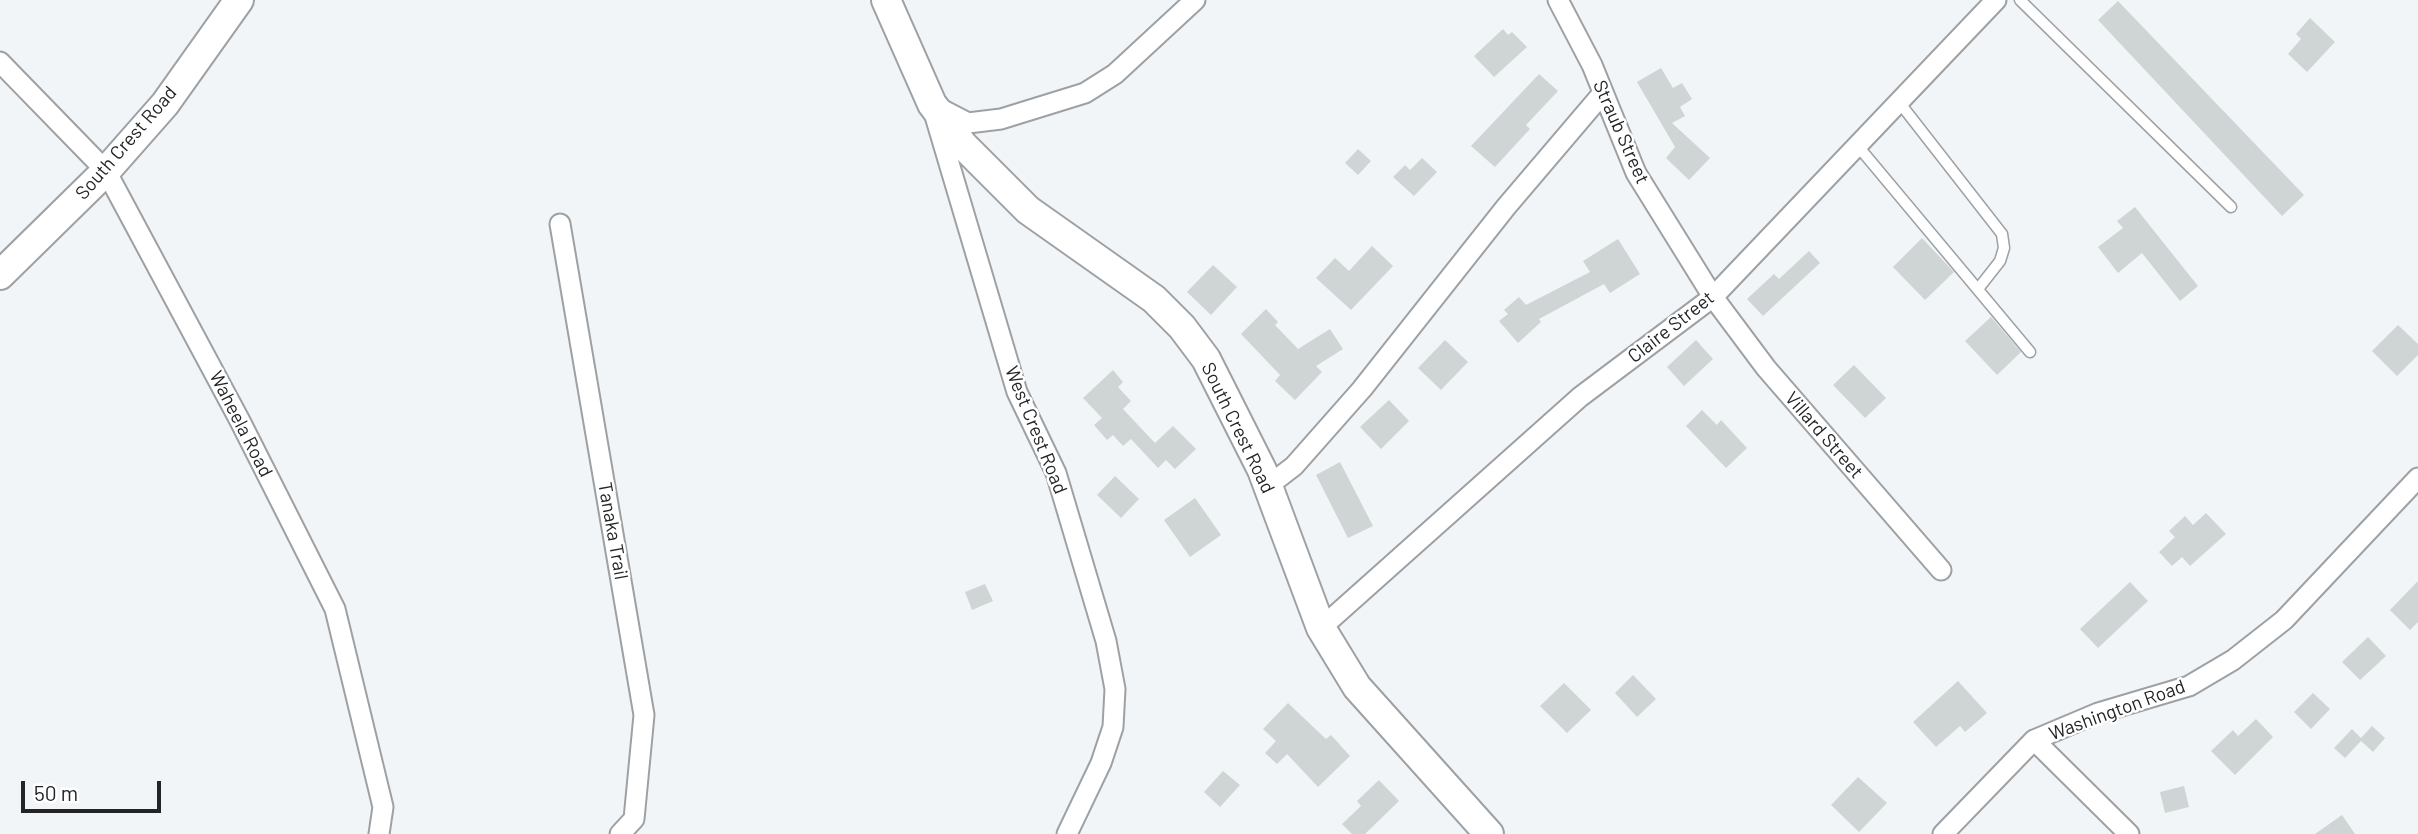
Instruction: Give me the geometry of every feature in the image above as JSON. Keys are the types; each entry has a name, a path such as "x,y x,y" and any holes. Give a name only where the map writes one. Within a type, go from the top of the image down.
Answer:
{"street":[{"name":"South Crest Road","path":"0,275 106,171 165,104 239,0"},
{"name":"South Crest Road","path":"886,0 932,104 963,145 1028,210 1154,299 1182,327 1206,359 1226,394 1268,486 1321,628 1357,687 1489,834"},
{"path":"932,104 968,123 1001,119 1085,93 1115,74 1195,0"},
{"name":"Straub Street","path":"1558,0 1604,93 1636,173 1713,297"},
{"name":"Claire Street","path":"1321,628 1580,397 1713,297 1996,0"},
{"name":"Waheela Road","path":"0,62 106,171 240,421 335,609 383,807 379,834"},
{"path":"1268,486 1294,466 1362,389 1506,207 1604,93"},
{"name":"West Crest Road","path":"932,104 1017,392 1056,473 1106,641 1115,689 1113,727 1101,763 1067,834"},
{"name":"Tanaka Trail","path":"559,224 644,715 634,819 620,834"},
{"name":"Villard Street","path":"1713,297 1766,368 1941,570"},
{"name":"Washington Road","path":"1943,834 2034,740 2098,713 2189,686 2233,660 2284,620 2418,478"},
{"path":"2034,740 2129,834"}],"lane":[{"path":"2020,0 2231,207"},
{"path":"1899,102 2002,234 2004,248 2000,261 1978,289"},
{"path":"1857,145 2030,352"}],"building":[{"path":"2118,1 2304,195 2282,216 2098,20"},
{"path":"2310,18 2335,42 2307,72 2288,54 2301,39 2296,34"},
{"path":"1503,29 1508,35 1512,32 1527,47 1494,77 1474,56"},
{"path":"1661,68 1673,88 1682,83 1692,99 1680,107 1685,116 1672,123 1710,158 1689,180 1666,158 1675,147 1637,82"},
{"path":"1539,74 1558,91 1526,125 1530,129 1495,167 1471,146"},
{"path":"1358,149 1371,161 1358,175 1345,163"},
{"path":"1422,158 1437,172 1414,196 1393,177 1405,165 1410,170"},
{"path":"2135,207 2198,286 2180,301 2142,253 2118,273 2098,247 2123,228 2117,221"},
{"path":"1922,238 1954,272 1925,300 1893,267"},
{"path":"1618,239 1640,274 1610,293 1604,284 1539,319 1541,322 1518,343 1499,321 1508,314 1504,310 1519,297 1526,305 1590,272 1583,261"},
{"path":"1372,246 1393,266 1351,310 1316,278 1335,258 1349,271"},
{"path":"1809,251 1820,263 1763,316 1747,299 1774,274 1779,279"},
{"path":"1213,265 1237,287 1211,315 1187,292"},
{"path":"1266,309 1278,322 1275,325 1298,349 1330,329 1343,349 1316,366 1322,372 1295,400 1275,381 1280,375 1241,334"},
{"path":"1991,317 2021,352 1997,375 1965,341"},
{"path":"2398,325 2418,344 2418,355 2397,376 2372,351"},
{"path":"1445,340 1468,362 1441,390 1418,368"},
{"path":"1696,340 1713,359 1684,386 1667,367"},
{"path":"1854,365 1886,398 1865,418 1833,385"},
{"path":"1113,370 1123,382 1118,387 1131,401 1123,409 1155,443 1173,426 1196,449 1175,469 1166,460 1158,468 1131,439 1123,446 1113,435 1107,440 1094,425 1102,418 1083,398"},
{"path":"1389,400 1409,421 1381,449 1360,427"},
{"path":"1702,410 1717,425 1721,420 1747,448 1726,468 1686,426"},
{"path":"1340,462 1373,526 1348,538 1316,475"},
{"path":"1115,476 1139,499 1121,518 1097,495"},
{"path":"1195,498 1221,535 1190,557 1164,520"},
{"path":"2206,513 2226,534 2190,566 2182,557 2172,566 2159,552 2175,537 2169,531 2185,516 2193,525"},
{"path":"2418,581 2418,622 2410,630 2390,610"},
{"path":"2130,582 2148,601 2098,648 2080,629"},
{"path":"985,584 993,601 972,610 965,592"},
{"path":"2368,637 2386,656 2360,680 2342,662"},
{"path":"1633,675 1656,699 1637,717 1615,693"},
{"path":"1958,681 1987,713 1965,732 1960,726 1936,747 1913,722"},
{"path":"1564,683 1591,710 1567,733 1540,706"},
{"path":"2313,693 2330,709 2311,729 2294,712"},
{"path":"1288,703 1326,739 1331,735 1350,756 1318,787 1287,754 1277,764 1265,753 1276,741 1263,729"},
{"path":"2256,719 2273,737 2235,775 2211,751 2233,730 2238,736"},
{"path":"2372,726 2385,738 2373,752 2361,741 2345,758 2334,748 2352,729 2361,738"},
{"path":"1223,771 1240,785 1220,807 1204,792"},
{"path":"1858,777 1887,803 1859,832 1831,805"},
{"path":"1379,780 1399,801 1365,834 1352,834 1342,824 1361,806 1357,801"},
{"path":"2184,786 2189,807 2165,813 2160,792"},
{"path":"2342,815 2355,834 2315,834"}]}
